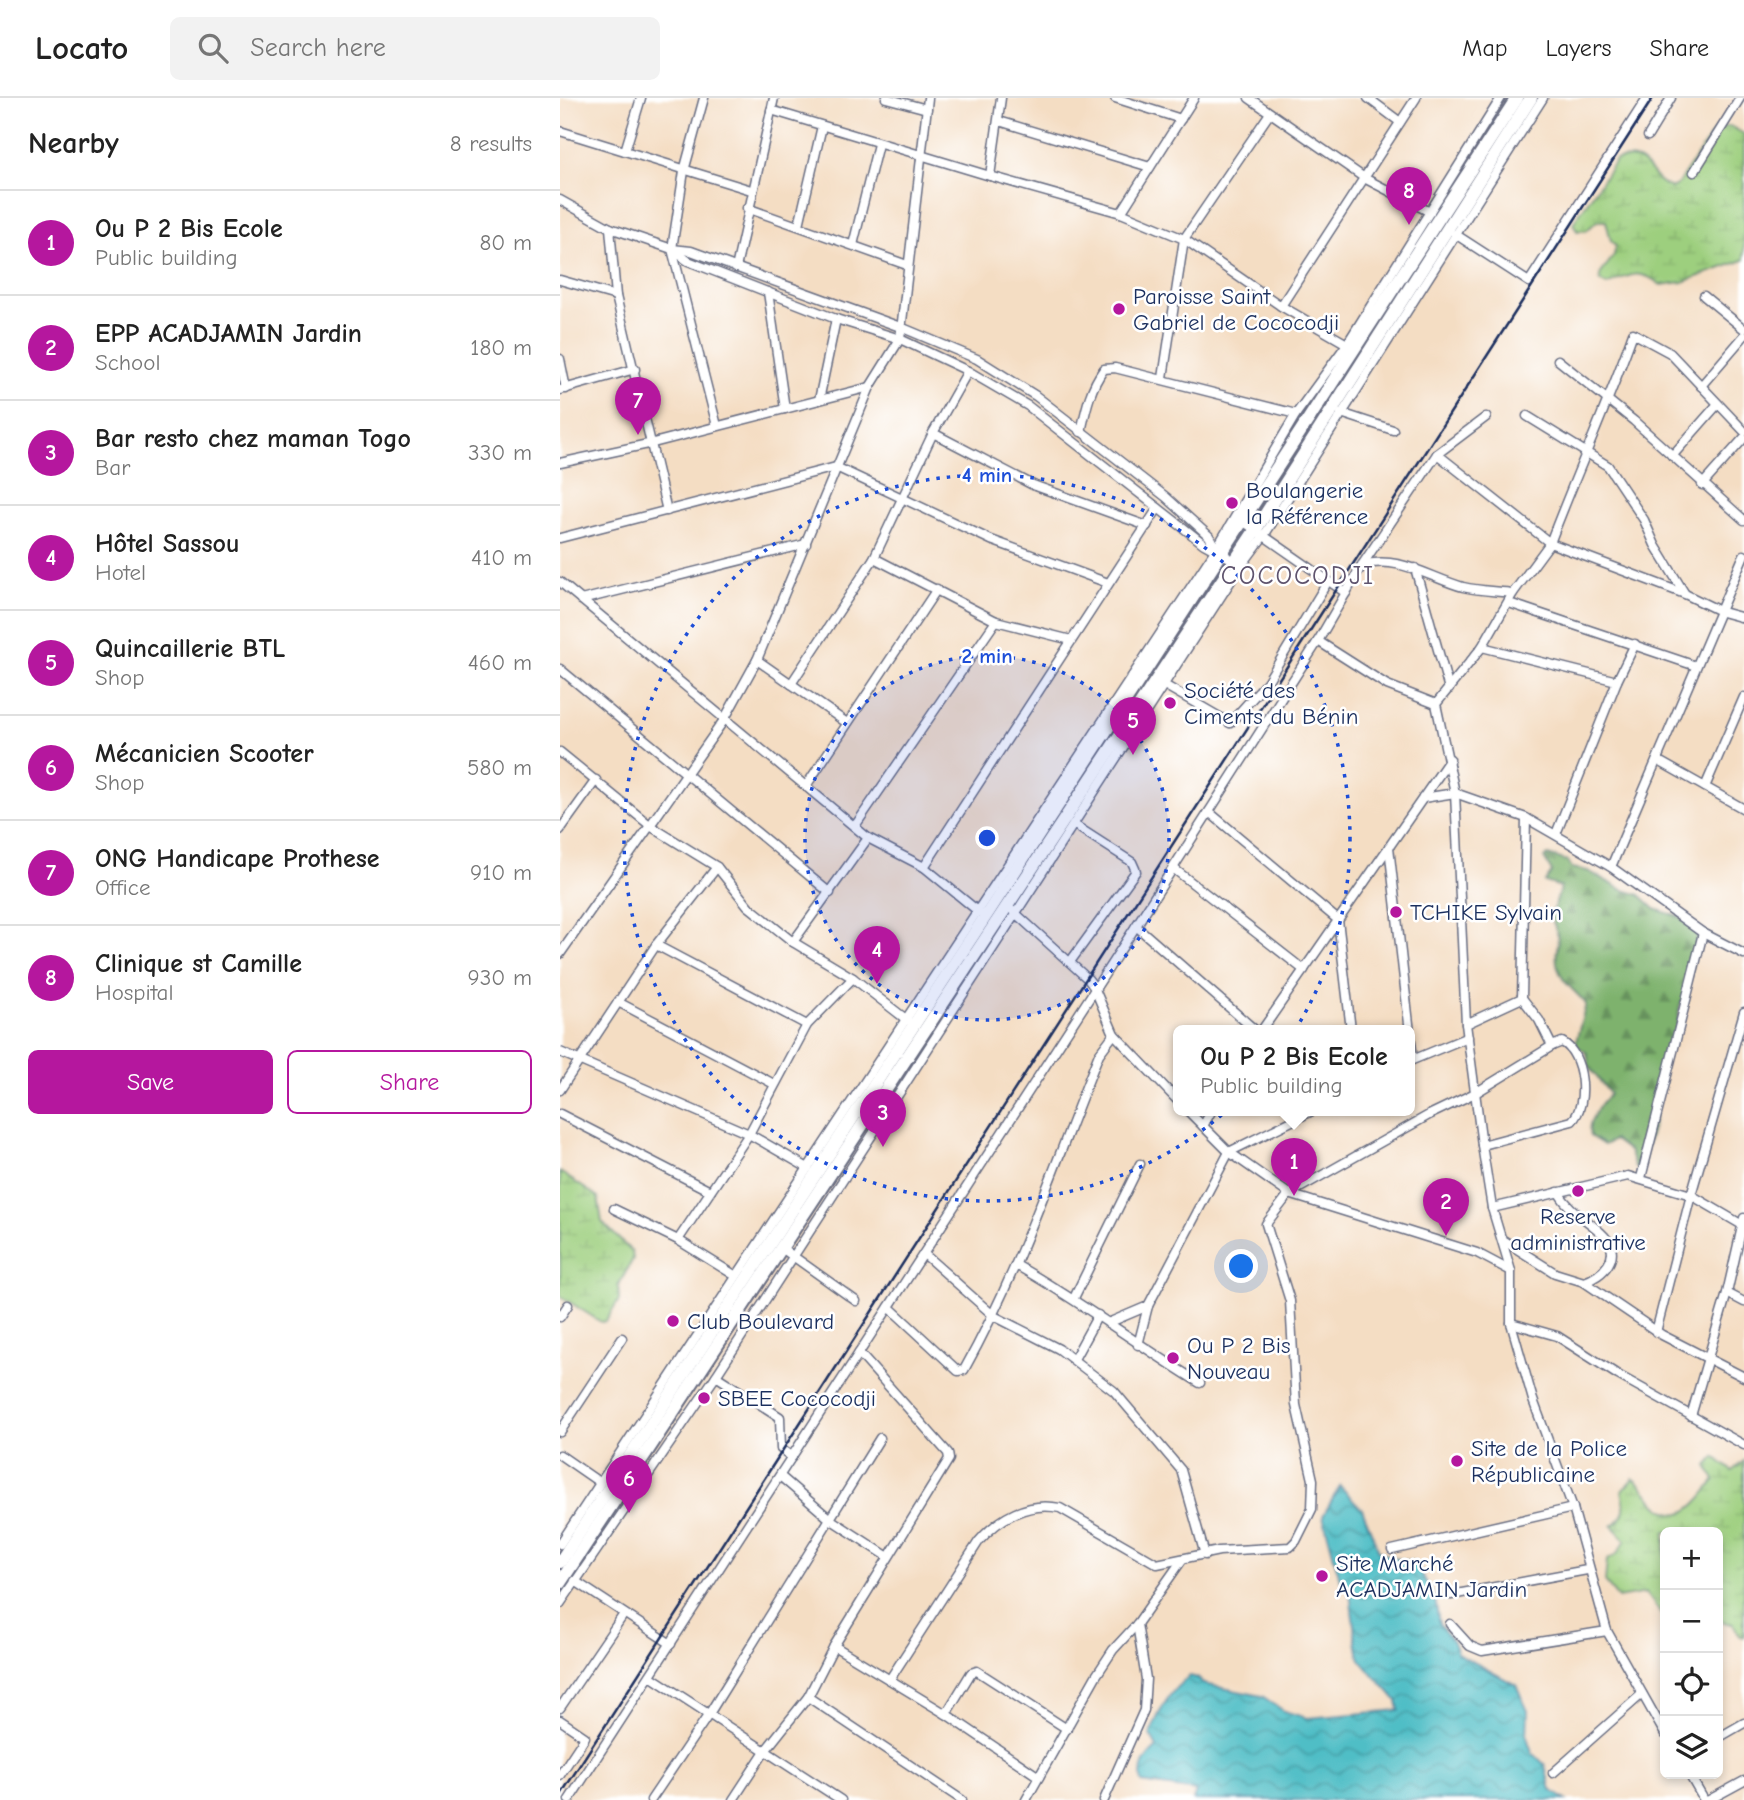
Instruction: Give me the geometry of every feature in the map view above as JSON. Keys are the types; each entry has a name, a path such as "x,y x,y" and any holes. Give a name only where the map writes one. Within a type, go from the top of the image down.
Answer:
{"highway":[{"path":"560,1562 1219,552 1244,522 1517,98"},
{"path":"560,1583 788,1253 1260,531 1531,98"}],"street":[{"path":"625,151 641,98"},
{"path":"704,98 684,171 672,249 717,426"},
{"path":"736,268 751,190 774,98"},
{"path":"886,98 927,109"},
{"path":"560,954 652,827 724,720 757,660 870,387 900,339 928,98"},
{"path":"990,176 1001,98"},
{"path":"1115,98 1181,119"},
{"path":"1121,213 1194,98"},
{"path":"1248,98 1366,179 1430,212"},
{"path":"1368,98 1400,122"},
{"path":"1281,306 1366,179 1416,98"},
{"path":"560,1544 1219,552 1296,414 1347,344 1501,98"},
{"path":"1260,531 1341,413 1543,98"},
{"path":"1455,234 1529,282 1647,98"},
{"path":"1648,136 1671,98"},
{"path":"1694,172 1740,98"},
{"path":"771,110 921,157 1121,213 1184,239 1281,306 1347,344"},
{"path":"1163,378 1184,239 1270,113"},
{"path":"999,121 1150,167"},
{"path":"799,225 822,126"},
{"path":"560,131 751,190"},
{"path":"853,245 878,144"},
{"path":"560,200 610,228 672,249 691,251 903,328 977,359 1036,396 1166,497 1209,536 1219,552"},
{"path":"747,208 907,265"},
{"path":"610,228 616,296 667,511"},
{"path":"672,249 688,261 836,319 900,339 968,370 1028,406 1158,508 1238,563 1166,686 1012,910 1094,987 1114,1034 1173,1096"},
{"path":"560,280 616,296"},
{"path":"768,292 785,409"},
{"path":"1704,296 1744,329"},
{"path":"819,400 836,319"},
{"path":"1436,704 1482,647 1513,593 1550,542 1585,451 1610,400 1633,333 1670,353 1744,431"},
{"path":"1701,386 1744,336"},
{"path":"560,359 563,389 635,369"},
{"path":"1558,360 1610,400 1744,520"},
{"path":"1081,432 1091,392 1104,369 1115,368 1163,378 1296,414"},
{"path":"791,684 874,558 933,433 968,370"},
{"path":"560,463 653,443 870,387"},
{"path":"1672,456 1717,405"},
{"path":"1341,413 1393,430"},
{"path":"1527,416 1608,466 1685,594"},
{"path":"569,1800 1136,926 1318,641 1362,565 1437,454 1486,417"},
{"path":"933,433 1033,485 1147,526"},
{"path":"1702,485 1744,438"},
{"path":"1437,454 1550,542 1685,594 1722,612 1744,618"},
{"path":"560,538 836,467 991,540 1108,583"},
{"path":"925,867 1158,508"},
{"path":"1244,522 1346,593"},
{"path":"581,600 806,544"},
{"path":"1611,867 1696,666 1722,612 1744,555"},
{"path":"874,558 996,621 1071,640"},
{"path":"1362,565 1377,561 1415,568 1465,587 1513,593"},
{"path":"1415,568 1449,689"},
{"path":"1166,686 1230,723 1268,682 1328,580"},
{"path":"560,582 869,838 925,867 979,912"},
{"path":"806,786 937,589"},
{"path":"1508,603 1696,666"},
{"path":"855,826 996,621"},
{"path":"1318,641 1387,685 1436,704"},
{"path":"1556,834 1617,681 1636,644"},
{"path":"1482,647 1617,681"},
{"path":"757,660 847,723"},
{"path":"560,669 830,893"},
{"path":"1704,787 1744,697"},
{"path":"1436,704 1450,758 1455,793 1466,1024 1492,1208 1511,1271 1511,1324 1533,1400 1573,1508 1587,1570 1607,1631 1660,1725"},
{"path":"560,752 652,827 717,867 748,906 793,942 853,978 907,1020"},
{"path":"1266,1025 1450,758"},
{"path":"1657,760 1744,809"},
{"path":"560,830 596,780"},
{"path":"1423,798 1455,793 1526,818 1611,867 1703,933 1744,954"},
{"path":"1209,812 1338,920 1350,1025"},
{"path":"1526,818 1522,998 1539,1020 1552,1046"},
{"path":"1070,962 1136,871 1132,862 1073,824"},
{"path":"793,942 869,838"},
{"path":"1389,847 1407,1025"},
{"path":"560,1090 656,946 717,867"},
{"path":"1173,868 1304,970"},
{"path":"1136,926 1249,1025"},
{"path":"1641,1178 1703,933"},
{"path":"656,946 807,1026"},
{"path":"678,1240 749,1134 807,1026 853,978"},
{"path":"1466,1024 1522,998"},
{"path":"618,1002 774,1084"},
{"path":"1656,1332 1691,1195 1744,1012"},
{"path":"889,1307 958,1371 964,1370 994,1316 1016,1265 1099,1054 1114,1034"},
{"path":"1415,1058 1468,1037"},
{"path":"890,1679 979,1541 996,1523 1011,1514 1048,1506 1060,1508 1157,1564 1246,1549 1285,1549 1296,1541 1312,1509 1313,1480 1296,1405 1290,1301 1266,1224 1289,1194 1429,1115 1476,1092 1552,1046 1566,1044 1577,1064 1583,1097 1577,1117 1572,1121 1482,1145"},
{"path":"560,1052 749,1134 808,1168"},
{"path":"560,1114 710,1191"},
{"path":"1193,1116 1228,1152 1289,1194 1477,1252 1511,1271"},
{"path":"1203,1126 1209,1116"},
{"path":"1139,1345 1148,1306 1228,1152 1302,1116"},
{"path":"1074,1298 1140,1164"},
{"path":"1492,1208 1616,1177 1641,1178 1691,1195 1743,1223 1727,1293 1691,1416"},
{"path":"1558,1192 1570,1210 1606,1238 1610,1245 1608,1266 1603,1273 1584,1282"},
{"path":"614,1209 678,1240 736,1276"},
{"path":"1503,1240 1555,1273 1584,1282 1656,1332 1744,1377"},
{"path":"560,1604 716,1376 788,1253 856,1301"},
{"path":"923,1254 994,1316 1074,1359 1114,1391 1142,1428 1172,1456 1183,1474 1205,1555"},
{"path":"1016,1265 1074,1298 1139,1345 1200,1383"},
{"path":"1727,1293 1744,1302"},
{"path":"560,1317 568,1306"},
{"path":"1108,1323 1148,1306"},
{"path":"1074,1359 1098,1315"},
{"path":"1511,1324 1529,1326 1557,1336 1618,1376 1744,1445"},
{"path":"560,1432 622,1338"},
{"path":"733,1800 765,1751 808,1697 834,1646 949,1455 859,1353"},
{"path":"716,1376 780,1417 781,1449 792,1457"},
{"path":"651,1800 709,1714 880,1438"},
{"path":"560,1455 599,1482"},
{"path":"780,1476 830,1520 887,1556"},
{"path":"1392,1550 1573,1508"},
{"path":"1026,1800 1113,1650 1137,1624 1182,1560"},
{"path":"1451,1595 1587,1570"},
{"path":"575,1581 671,1644"},
{"path":"560,1708 624,1614"},
{"path":"1104,1800 1144,1710 1146,1679 1137,1624"},
{"path":"1450,1624 1470,1646 1482,1651 1607,1631"},
{"path":"834,1646 946,1714 1040,1777"},
{"path":"946,1714 971,1673 977,1671 1066,1729"},
{"path":"650,1676 841,1800"},
{"path":"1553,1773 1642,1694"},
{"path":"808,1697 962,1800"},
{"path":"560,1720 585,1737 560,1775"},
{"path":"1723,1735 1744,1723"},
{"path":"1692,1779 1707,1800 1744,1781"},
{"path":"822,1800 828,1791"}],"green space":[{"path":"1730,126 1744,134 1744,260 1683,282 1661,285 1647,276 1635,274 1607,285 1601,282 1600,275 1614,255 1616,246 1611,241 1606,221 1597,221 1586,231 1577,231 1573,223 1616,160 1636,159 1671,188 1677,185 1716,128"},
{"path":"1548,855 1568,861 1572,868 1588,871 1621,889 1640,895 1655,909 1680,917 1698,934 1686,996 1680,1005 1676,1033 1665,1056 1654,1100 1654,1121 1641,1169 1635,1167 1629,1151 1614,1140 1604,1145 1590,1136 1592,1119 1610,1094 1589,1067 1587,1053 1575,1045 1586,1004 1566,983 1558,968 1558,940 1551,918 1561,887 1545,882 1552,872 1544,858"},
{"path":"560,1172 598,1197 602,1222 632,1252 633,1259 618,1286 619,1300 606,1321 601,1322 560,1296"},
{"path":"1715,1457 1732,1471 1744,1461 1744,1637 1740,1636 1733,1624 1723,1622 1723,1527 1660,1527 1660,1612 1646,1593 1618,1598 1605,1582 1607,1560 1616,1555 1626,1540 1612,1526 1622,1515 1622,1491 1633,1478 1661,1508 1670,1513 1679,1513 1694,1505 1715,1480 1707,1466"}],"water":[{"path":"1340,1486 1362,1509 1379,1551 1392,1558 1415,1562 1435,1598 1439,1624 1453,1642 1457,1653 1516,1685 1528,1711 1527,1737 1532,1752 1545,1765 1551,1790 1566,1800 1193,1800 1196,1791 1142,1783 1144,1763 1157,1747 1150,1735 1157,1718 1170,1695 1190,1676 1198,1678 1203,1684 1262,1696 1284,1711 1307,1718 1399,1710 1397,1701 1360,1659 1350,1588 1340,1580 1323,1516"}],"railway":[{"path":"560,1796 1653,98"}],"place":[{"name":"Clinique st Camille","path":"1409,225"},
{"name":"Paroisse Saint Gabriel de Cococodji","path":"1119,309"},
{"name":"ONG Handicape Prothese","path":"638,435"},
{"name":"Boulangerie la Référence","path":"1232,503"},
{"name":"Société des Ciments du Bénin","path":"1170,703"},
{"name":"Quincaillerie BTL","path":"1133,755"},
{"name":"TCHIKE Sylvain","path":"1396,912"},
{"name":"Hôtel Sassou","path":"877,984"},
{"name":"Bar resto chez maman Togo","path":"883,1147"},
{"name":"Reserve administrative","path":"1578,1191"},
{"name":"Ou P 2 Bis Ecole","path":"1294,1196"},
{"name":"EPP ACADJAMIN Jardin","path":"1446,1236"},
{"name":"Club Boulevard","path":"673,1321"},
{"name":"Ou P 2 Bis Nouveau","path":"1173,1358"},
{"name":"SBEE Cococodji","path":"704,1398"},
{"name":"Site de la Police Républicaine","path":"1457,1461"},
{"name":"Mécanicien Scooter","path":"629,1513"},
{"name":"Site Marché ACADJAMIN Jardin","path":"1322,1576"}],"district":[{"name":"COCOCODJI","path":"1298,576"}]}
